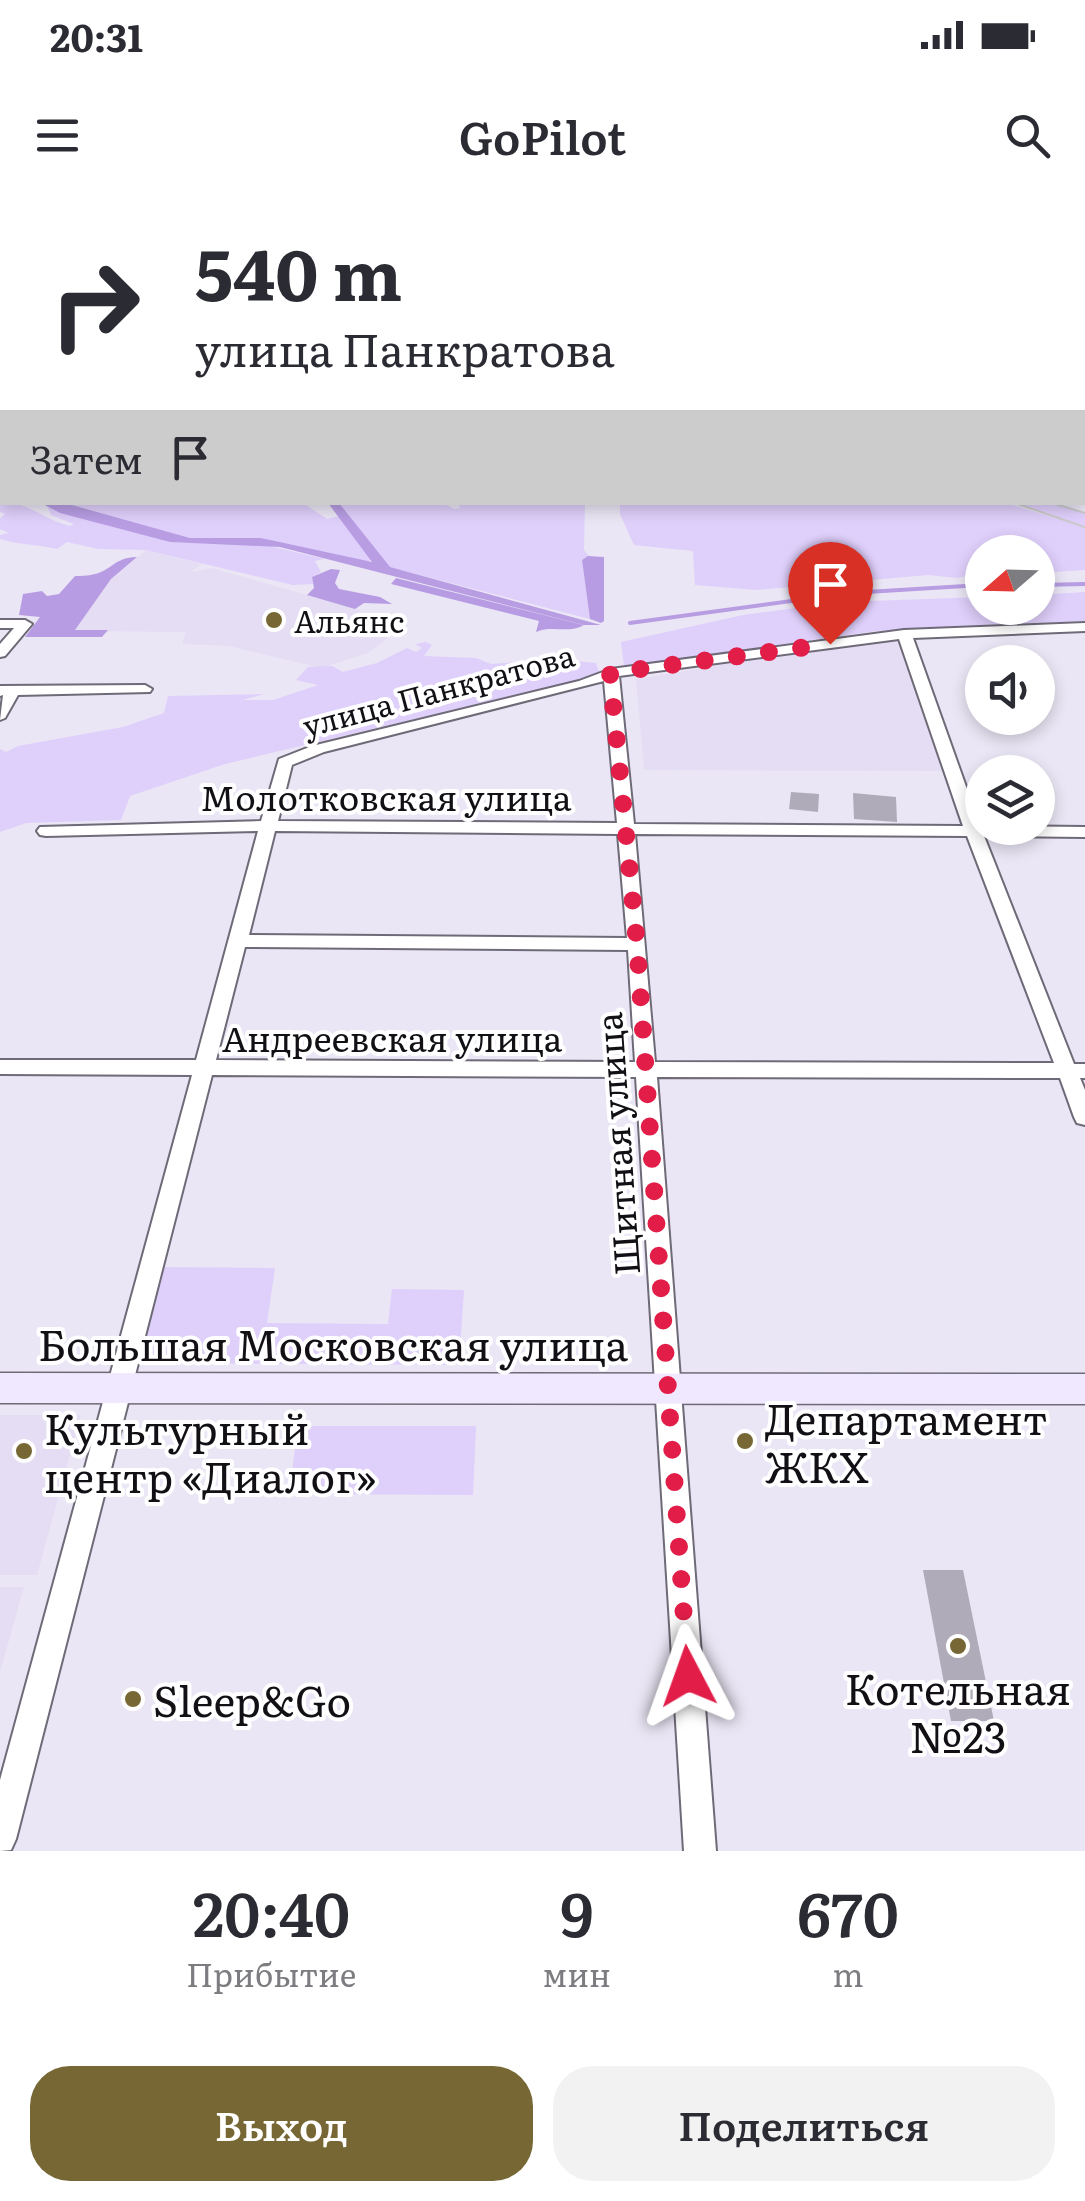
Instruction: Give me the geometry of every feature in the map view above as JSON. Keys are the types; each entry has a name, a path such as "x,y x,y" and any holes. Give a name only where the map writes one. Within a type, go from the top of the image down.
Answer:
{"main road":[{"path":"1034,505 1085,520"},
{"name":"Большая Московская улица","path":"0,1388 1085,1389"}],"street":[{"path":"0,624 25,624 0,654"},
{"name":"улица Панкратова","path":"268,826 285,762 306,752 584,684 610,673 904,634 1085,627"},
{"path":"904,634 965,807"},
{"name":"Щитная улица","path":"610,673 637,944 700,1851"},
{"path":"0,715 7,691 146,689"},
{"path":"0,1840 268,826"},
{"name":"Молотковская улица","path":"46,830 268,826 965,832"},
{"name":"Молотковская улица","path":"1055,832 1085,832"},
{"path":"980,845 1076,1071 1085,1117"},
{"path":"238,941 637,944"},
{"name":"Андреевская улица","path":"0,1067 1076,1071"}],"shaded area":[{"path":"0,505 21,505 52,520 74,524 51,515 47,506 170,542 266,545 324,559 315,561 321,572 312,577 313,584 293,585 146,550 98,549 67,542 57,549 0,539 0,535 9,533 0,529 0,518 5,514 0,512"},
{"path":"45,505 72,505 190,538 261,538 372,562 329,505 341,505 390,567 601,625 584,625 280,547 170,542 60,513"},
{"path":"72,505 306,505 327,519 339,516 373,559 365,563 261,538 190,538"},
{"path":"341,505 460,508 459,505 585,505 584,550 589,556 582,560 590,619 389,567"},
{"path":"620,505 1013,505 1085,527 1085,570 1055,572 1055,535 965,535 965,576 928,575 756,590 695,585 693,551 634,545"},
{"path":"146,550 202,564 191,572 212,568 360,610 357,620 396,631 368,653 321,668 229,646 182,644 186,632 74,631 111,579"},
{"path":"588,556 604,557 601,623 590,619 582,560"},
{"path":"137,557 111,579 75,630 108,630 102,637 25,637 40,617 19,615 23,594 59,594 75,576 97,574"},
{"path":"331,569 340,570 335,583 339,589 380,597 392,604 364,603 355,609 307,595 314,588 312,577"},
{"path":"396,578 584,625 536,632 539,621 391,584"},
{"path":"1085,592 1085,621 1055,622 1055,594"},
{"path":"965,598 965,625 1002,625 877,631 624,666 621,642 743,615 841,602"},
{"path":"897,641 942,771 644,770 636,679 859,642"},
{"path":"415,644 432,645 424,656 476,658 491,664 555,659 596,663 599,672 575,681 225,764 130,796 121,820 26,823 0,832 0,749 6,752 18,746 123,727 164,713 168,696 264,694 243,700 273,700 318,685 296,680 308,667 332,666 343,672 377,663 407,648 416,652 422,648"},
{"path":"157,1267 275,1268 267,1323 388,1324 392,1289 464,1290 459,1365 133,1363"},
{"path":"0,1415 81,1415 37,1575 0,1575"},
{"path":"298,1426 476,1426 473,1495 289,1494"},
{"path":"0,1587 24,1587 0,1672"}],"building":[{"path":"791,792 819,794 818,812 789,809"},
{"path":"853,793 896,797 897,822 854,819"},
{"name":"Котельная №23","path":"923,1570 963,1570 994,1721 951,1721"}],"waterway":[{"path":"1055,585 1085,584"},
{"path":"630,623 850,593 965,586"}],"place":[{"name":"Альянс","path":"274,620"},
{"name":"Департамент ЖКХ","path":"745,1441"},
{"name":"Культурный центр «Диалог»","path":"24,1451"},
{"name":"Котельная №23","path":"958,1646"},
{"name":"Sleep&Go","path":"133,1699"}],"route":[{"path":"688,1676 637,944 610,673 830,644"}]}
